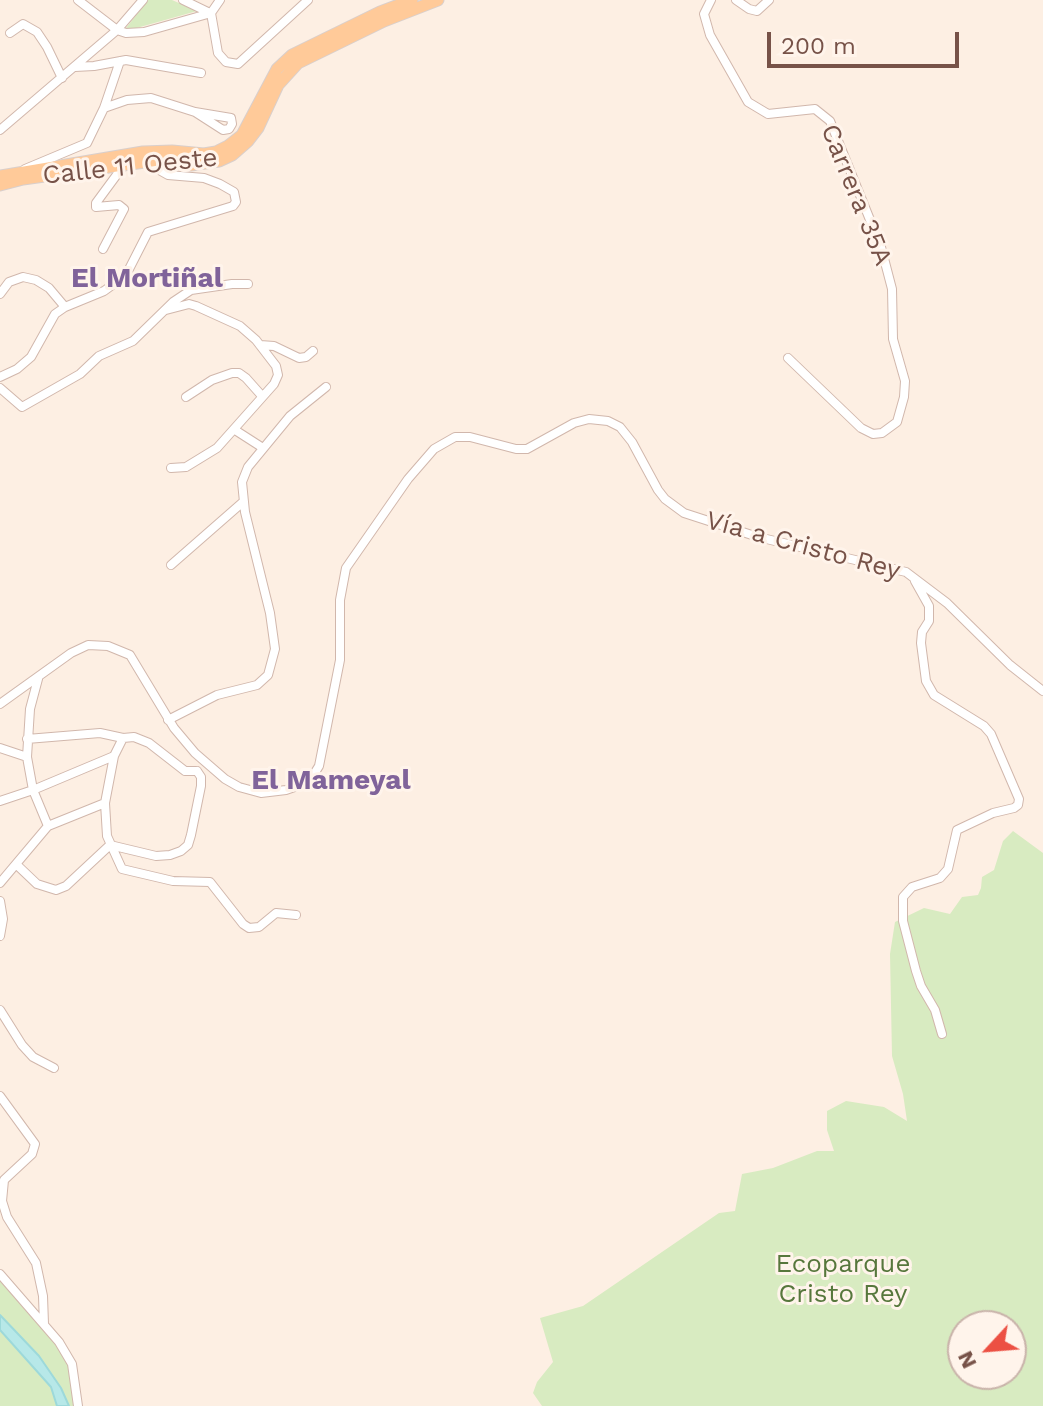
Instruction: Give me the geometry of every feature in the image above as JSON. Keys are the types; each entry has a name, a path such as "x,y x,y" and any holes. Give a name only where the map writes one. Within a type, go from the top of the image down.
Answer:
{"main road":[{"name":"Calle 11 Oeste","path":"0,176 143,152 216,152 242,135 277,69 292,55 380,12 412,0"},
{"name":"Calle 11 Oeste","path":"0,185 145,162 173,160 191,165 206,164 232,155 258,128 278,85 298,63 384,21 438,0"}],"street":[{"path":"78,0 117,30 126,33 144,32 211,13 220,0"},
{"path":"0,130 117,30 143,0"},
{"path":"183,0 211,13"},
{"path":"211,13 218,53 226,62 238,64 308,0"},
{"name":"Carrera 35A","path":"711,0 704,14 710,35 748,102 768,114 815,109 830,121 881,247 892,289 893,339 905,381 897,422 882,433 873,434 861,428 788,358"},
{"path":"736,0 757,11 769,0"},
{"path":"10,33 23,24 37,32 62,78"},
{"path":"75,67 120,61 201,73"},
{"path":"21,171 87,143 104,108 120,61"},
{"path":"104,108 127,100 151,98 195,112"},
{"path":"168,175 166,166 173,160"},
{"path":"0,377 17,369 31,357 55,314 116,285 132,266 148,232 233,206 236,202 237,198 229,188 204,178 168,175 145,162"},
{"path":"103,249 124,209 119,205 98,208 95,205 124,165"},
{"path":"101,168 110,171 115,179"},
{"path":"0,294 9,282 23,277 49,288 65,307"},
{"path":"0,388 22,407 80,374 99,356 133,341 173,302 191,290 248,284"},
{"path":"166,310 189,304 240,326 260,345 276,366 278,375 274,384 217,448 186,467 171,468"},
{"path":"260,345 274,346 299,358 313,351"},
{"path":"186,397 212,380 232,373 246,378 262,396"},
{"path":"168,720 217,695 257,685 268,675 275,649 270,613 243,502 242,482 248,467 290,416 326,387"},
{"name":"Vía a Cristo Rey","path":"0,704 71,653 88,645 99,644 130,655 168,720 203,760 225,779 252,792 286,790 309,782 316,775 324,746 340,660 340,600 346,568 387,507 427,456 455,437 470,437 527,449 574,423 589,419 608,421 620,427 665,499 684,513 758,537 908,573 935,593 1010,665 1043,691"},
{"path":"235,430 263,448"},
{"path":"171,565 243,502"},
{"path":"908,573 929,606 929,621 922,632 921,643 926,681 934,695 984,726 991,734 1019,799 1014,808 993,813 957,830 948,869 940,878 912,887 903,897 903,921 916,971 935,1010 942,1034"},
{"path":"38,678 30,709 27,757 33,790 48,826"},
{"path":"27,739 100,733 134,737 149,743 185,771 197,771"},
{"path":"123,738 114,756 105,803 110,845 122,869 173,881 210,882 249,928 259,927 276,913 296,915"},
{"path":"0,748 27,757"},
{"path":"0,801 114,756"},
{"path":"197,771 203,760"},
{"path":"110,845 156,856 181,851 188,845 201,786 197,771"},
{"path":"0,883 48,826 105,803"},
{"path":"17,865 37,884 56,890 66,886 110,845"},
{"path":"0,901 3,911 0,936"},
{"path":"0,1010 33,1057 54,1068"},
{"path":"0,1096 35,1144 32,1154 4,1180 2,1201 7,1217 36,1263 43,1296 44,1324"},
{"path":"0,1274 44,1324 72,1364 78,1406"}],"green space":[{"path":"148,0 172,0 197,11 133,29 126,28"},
{"name":"Ecoparque Cristo Rey","path":"1013,831 1043,853 1043,1406 542,1406 533,1393 537,1382 553,1362 540,1318 583,1306 719,1213 735,1211 742,1174 773,1168 817,1151 834,1151 827,1130 827,1111 846,1101 884,1107 907,1121 892,1056 890,954 895,922 924,908 950,914 962,897 978,895 982,877 994,870 1003,841"},
{"path":"0,1274 72,1364 75,1386 73,1406 69,1406 61,1388 39,1356 0,1315"},
{"path":"0,1330 51,1387 57,1406 0,1406"}],"water":[{"path":"0,1315 39,1356 61,1388 69,1406 57,1406 51,1387 0,1330"}],"district":[{"name":"El Mortiñal","path":"147,279"},
{"name":"El Mameyal","path":"331,781"}]}
